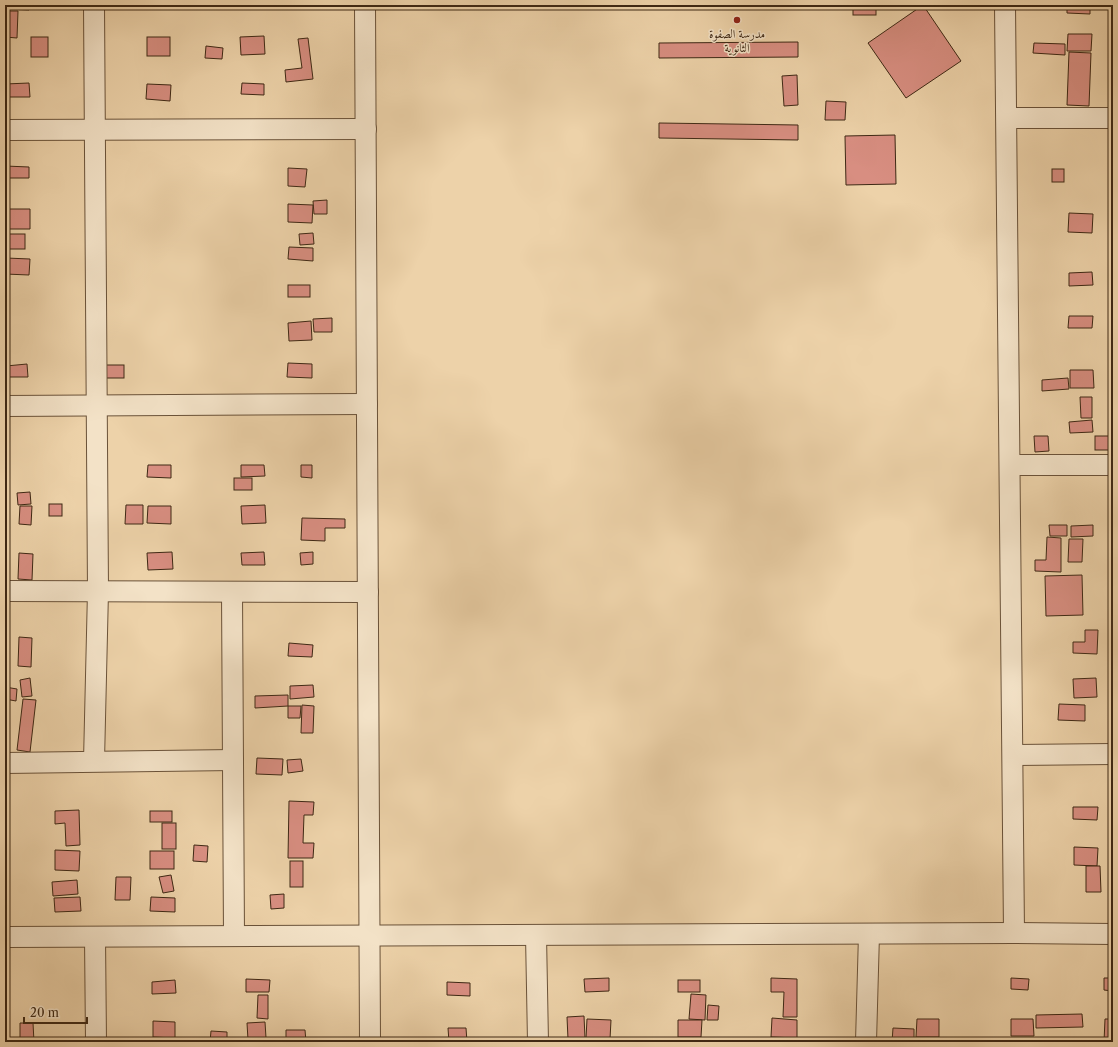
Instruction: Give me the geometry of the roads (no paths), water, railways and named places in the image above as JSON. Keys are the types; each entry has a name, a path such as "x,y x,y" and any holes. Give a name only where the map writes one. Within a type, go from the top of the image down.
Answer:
{"street":[{"path":"94,5 98,591 94,761"},
{"path":"365,5 370,1042"},
{"path":"1005,5 1014,933"},
{"path":"1006,118 1113,118"},
{"path":"5,130 366,129"},
{"path":"5,406 367,404"},
{"path":"1010,465 1113,465"},
{"path":"5,591 368,592"},
{"path":"232,592 234,936"},
{"path":"1012,755 1113,754"},
{"path":"5,763 233,760"},
{"path":"5,937 1014,933 1113,934"},
{"path":"866,1042 869,934"},
{"path":"536,935 538,1042"},
{"path":"95,937 96,1042"}],"place":[{"name":"مدرسة الصفوة الثانوية","path":"737,20"}]}
